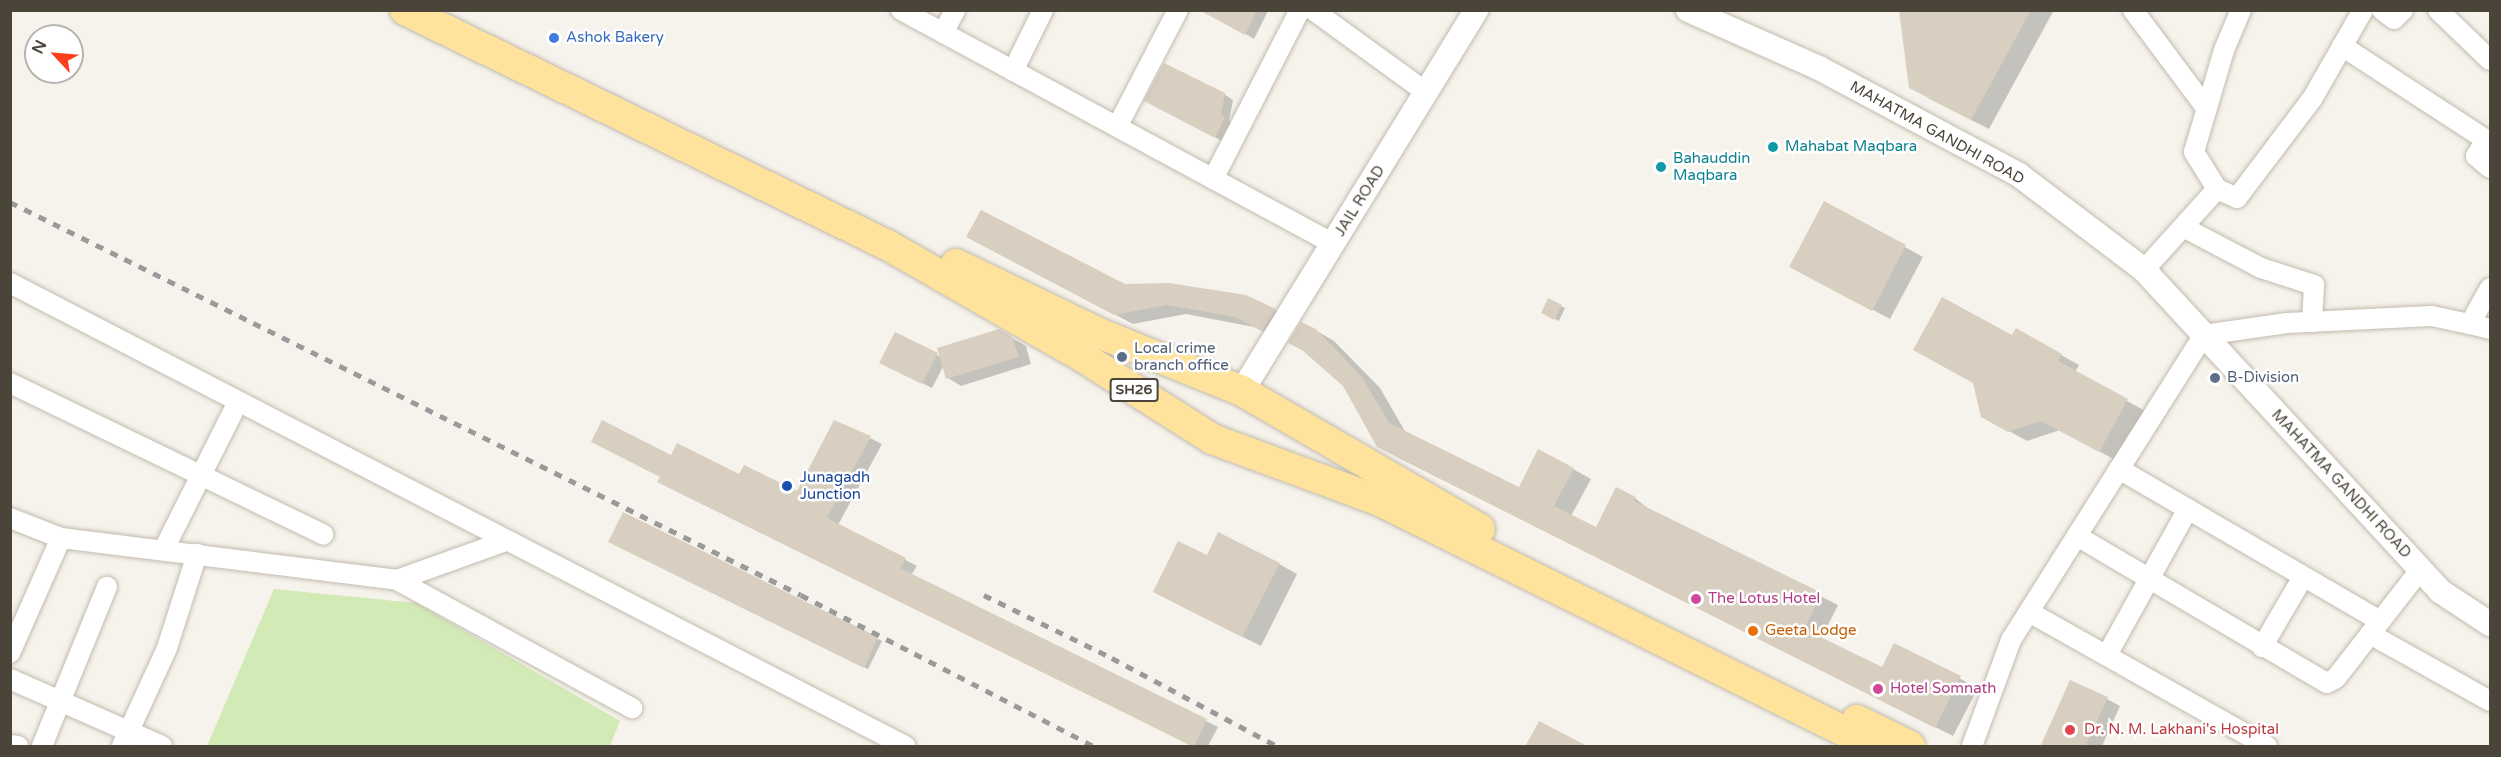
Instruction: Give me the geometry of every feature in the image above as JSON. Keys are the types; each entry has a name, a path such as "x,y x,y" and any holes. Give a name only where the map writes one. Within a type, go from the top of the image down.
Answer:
{"main road":[{"name":"SH26","path":"405,10 889,246 1083,357 1212,439 1380,501 1874,747"},
{"name":"SH26","path":"446,10 742,160 1090,329 1242,391 1460,519 1596,590 1910,747"},
{"path":"1176,416 1197,371"},
{"path":"1296,470 1314,435"}],"street":[{"path":"901,10 1334,244"},
{"path":"943,33 955,10"},
{"path":"1012,71 1044,10"},
{"path":"1117,127 1178,10"},
{"path":"1213,179 1300,10"},
{"path":"1313,10 1426,92"},
{"name":"JAIL ROAD","path":"1242,391 1476,10"},
{"name":"MAHATMA GANDHI ROAD","path":"1688,10 1820,68 2019,175 2144,270 2440,591 2490,624"},
{"path":"2133,10 2206,108"},
{"path":"2241,10 2206,108 2194,152 2217,189 2237,198 2312,99 2362,10"},
{"path":"2382,10 2394,19 2403,10"},
{"path":"2438,10 2490,60"},
{"path":"2342,46 2486,140 2476,156 2490,168"},
{"path":"2144,270 2217,189"},
{"path":"2183,227 2261,268 2314,285 2312,322"},
{"path":"10,283 905,747"},
{"path":"2470,324 2490,288"},
{"path":"1972,747 2011,640 2204,335 2312,322 2432,316 2490,329"},
{"path":"10,383 202,473 323,534"},
{"path":"164,549 238,402"},
{"path":"2119,469 2303,577 2375,628 2490,701"},
{"path":"2107,655 2188,509"},
{"path":"10,518 60,538 164,549 397,580 632,708"},
{"path":"2077,536 2262,647 2327,683 2336,678 2420,570"},
{"path":"10,652 60,538"},
{"path":"397,580 506,541"},
{"path":"125,739 167,648 197,554"},
{"path":"2262,647 2303,577"},
{"path":"42,747 106,587"},
{"path":"2029,612 2267,747"},
{"path":"10,679 61,701 125,739 162,747"},
{"path":"10,745 18,747"}],"green space":[{"path":"274,589 416,603 620,721 610,746 207,746"}],"building":[{"path":"1199,10 1257,10 1245,35"},
{"path":"1899,10 2031,10 1971,120 1909,88"},
{"path":"1164,63 1225,93 1221,115 1225,117 1215,138 1144,101"},
{"path":"1824,201 1906,245 1872,311 1789,267"},
{"path":"981,210 1125,284 1169,283 1246,295 1276,309 1262,331 1235,317 1167,305 1114,315 966,237"},
{"path":"1942,297 2012,335 2016,328 2062,354 2058,361 2128,399 2099,452 2041,421 2008,432 1981,417 1973,383 1913,350"},
{"path":"1548,298 1562,305 1554,320 1541,313"},
{"path":"1301,322 1316,329 1362,377 1389,423 1519,487 1538,449 1574,468 1554,506 1596,527 1616,487 1636,497 1634,501 1822,593 1804,629 1882,667 1894,643 1961,676 1935,728 1377,447 1343,386 1302,350 1288,343"},
{"path":"999,329 1012,337 1019,357 946,379 937,348"},
{"path":"895,332 938,353 922,384 879,363"},
{"path":"602,420 671,455 677,443 739,474 744,465 797,491 834,420 871,436 827,518 906,558 900,568 1207,719 1194,747 657,482 660,477 591,442"},
{"path":"623,512 878,637 864,668 608,542"},
{"path":"1218,532 1280,563 1242,637 1153,592 1178,541 1207,555"},
{"path":"2070,680 2108,697 2085,747 2040,747"},
{"path":"1539,721 1589,747 1525,747"}],"railway":[{"path":"10,202 801,595 1093,746"},
{"path":"984,595 1112,658 1277,746"}],"place":[{"name":"Ashok Bakery","path":"554,38"},
{"name":"Mahabat Maqbara","path":"1773,147"},
{"name":"Bahauddin Maqbara","path":"1661,167"},
{"name":"Local crime branch office","path":"1122,357"},
{"name":"B-Division","path":"2215,378"},
{"name":"Junagadh Junction","path":"787,486"},
{"name":"The Lotus Hotel","path":"1696,599"},
{"name":"Geeta Lodge","path":"1753,631"},
{"name":"Hotel Somnath","path":"1878,689"},
{"name":"Dr. N. M. Lakhani's Hospital","path":"2070,730"}]}
